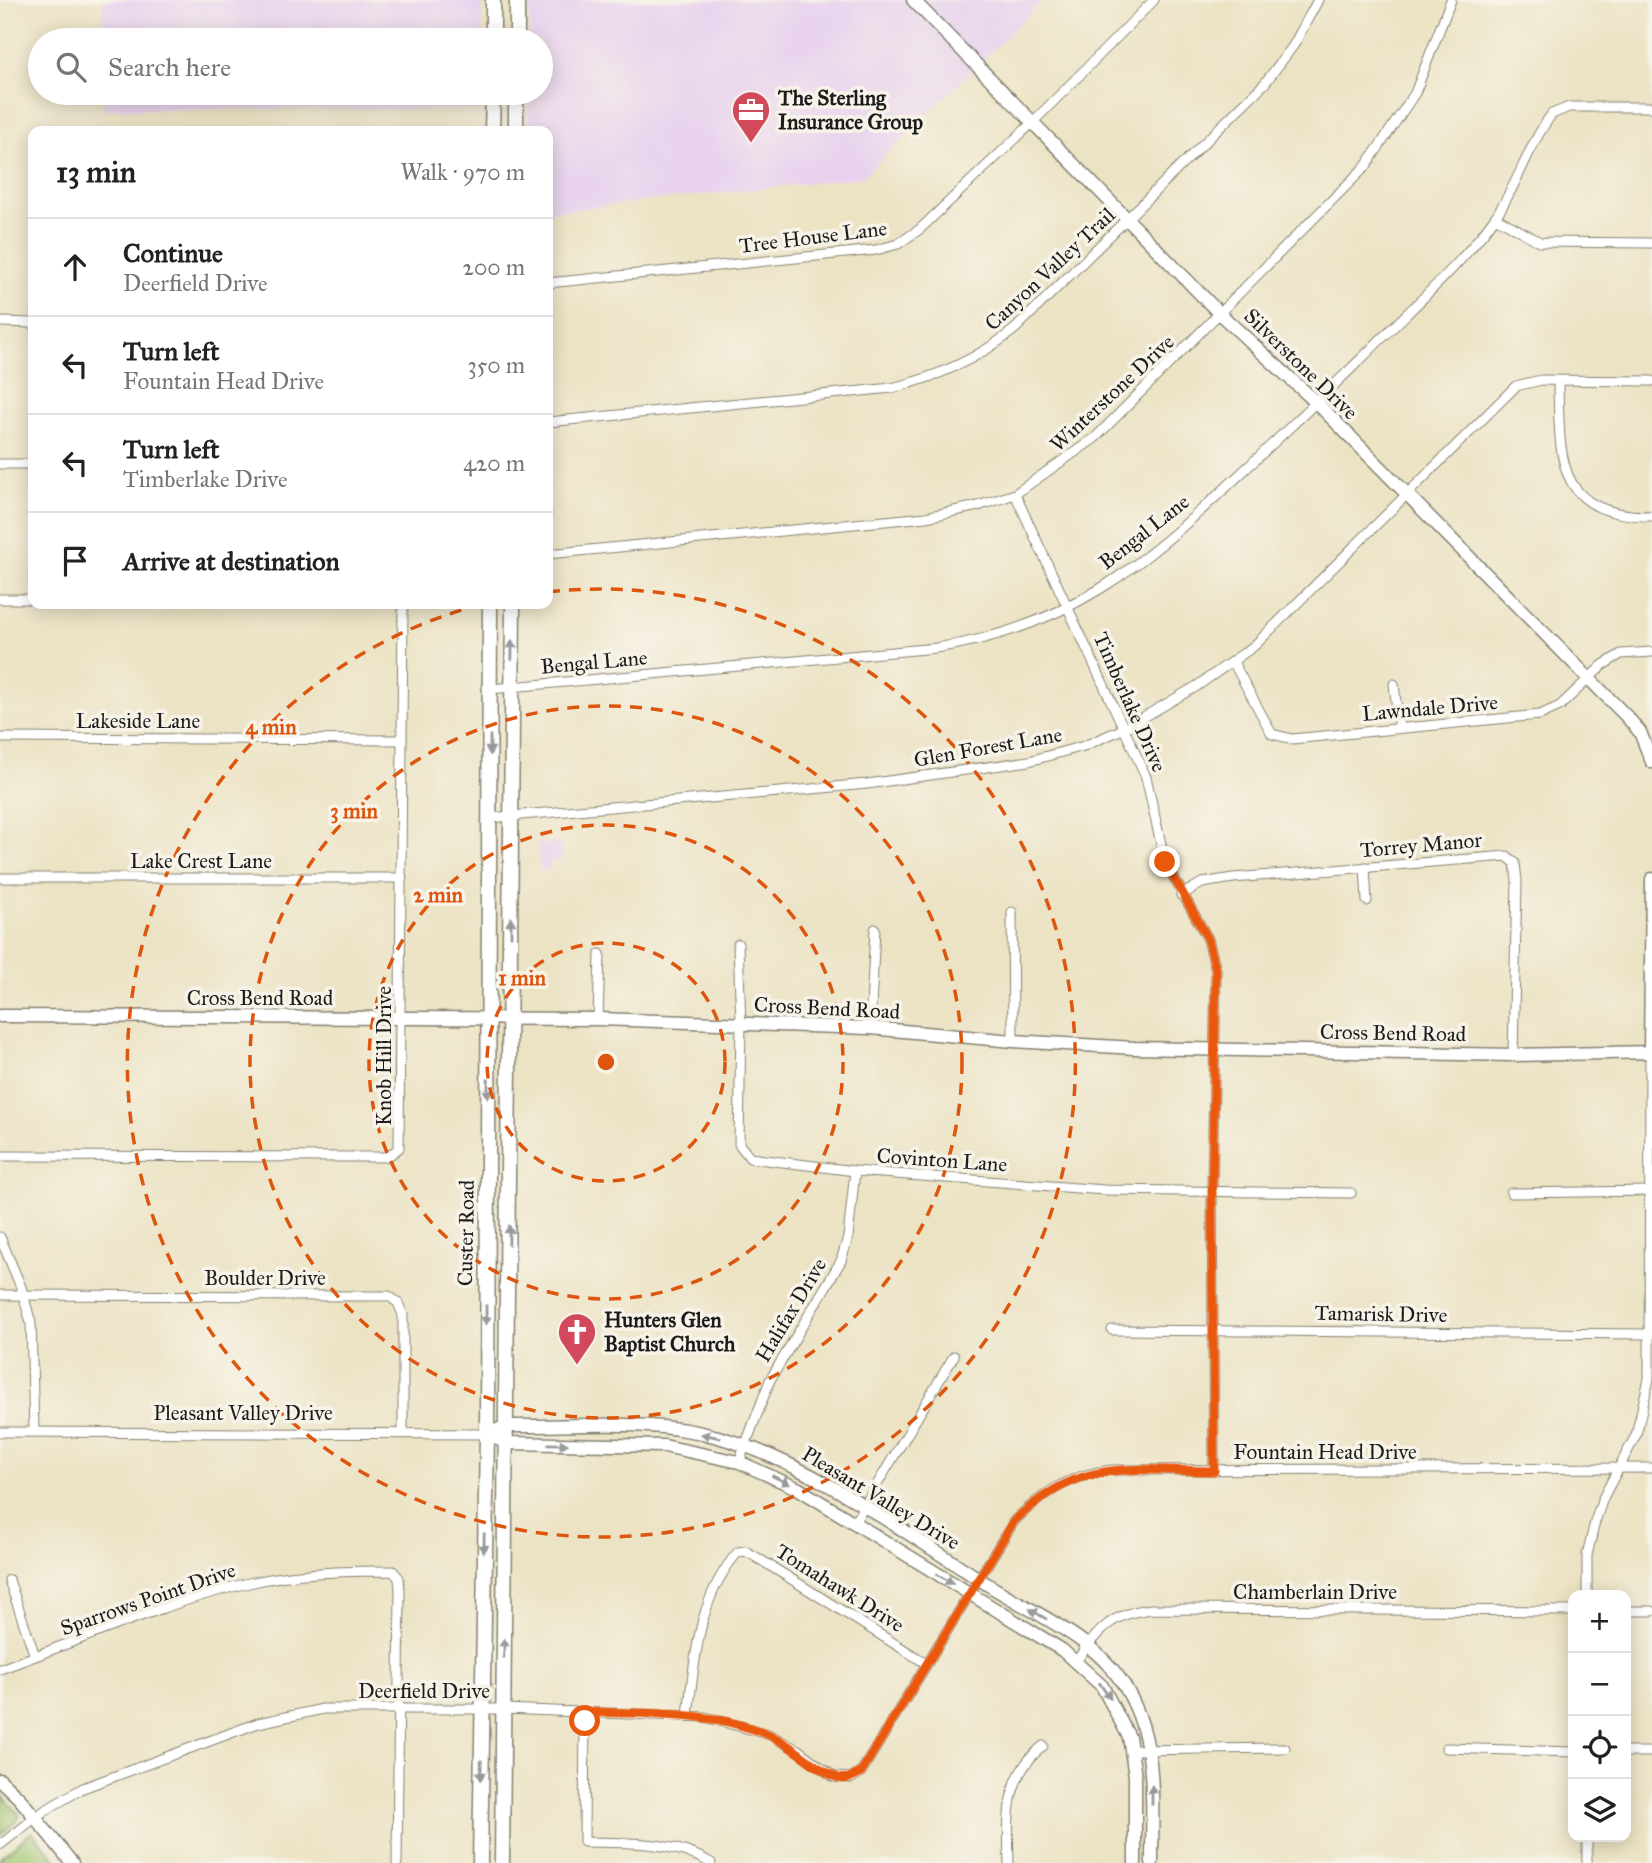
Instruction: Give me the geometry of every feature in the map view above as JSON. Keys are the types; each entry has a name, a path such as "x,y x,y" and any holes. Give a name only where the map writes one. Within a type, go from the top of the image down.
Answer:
{"main road":[{"path":"493,28 494,0"},
{"path":"517,0 517,28"},
{"path":"492,126 493,105"},
{"path":"516,105 516,126"},
{"name":"Custer Road","path":"480,1863 486,1434 490,609"},
{"name":"Custer Road","path":"502,1863 513,609"}],"street":[{"name":"Silverstone Drive","path":"913,0 1031,124 1220,314 1317,403 1640,732 1652,762"},
{"name":"Tree House Lane","path":"553,282 888,248 920,229 1031,124 1154,0"},
{"name":"Canyon Valley Trail","path":"553,422 892,388 934,377 997,344 1129,220 1265,83 1293,46 1318,0"},
{"name":"Winterstone Drive","path":"553,554 926,517 978,506 1015,494 1095,438 1329,206 1384,143 1415,93 1451,0"},
{"name":"Bengal Lane","path":"490,689 936,648 1004,635 1068,608 1150,556 1317,403 1434,285 1495,217 1552,114 1569,107 1652,107"},
{"path":"1495,217 1540,242 1652,243"},
{"path":"0,323 28,323"},
{"name":"Glen Forest Lane","path":"490,818 867,784 988,768 1060,753 1125,728 1233,663 1266,635 1516,386 1527,381 1652,381"},
{"path":"1558,381 1562,458 1573,485 1588,502 1602,510 1631,516 1652,516"},
{"path":"0,464 28,464"},
{"name":"Timberlake Drive","path":"1015,494 1146,777 1165,862 1213,952 1216,970 1212,1192 1214,1471"},
{"path":"0,599 28,600"},
{"name":"Knob Hill Drive","path":"0,1156 387,1157 395,1154 400,1144 402,1018 403,609"},
{"name":"Lawndale Drive","path":"1233,663 1268,728 1279,738 1540,715 1560,706 1603,665 1620,654 1652,652"},
{"path":"1394,684 1399,728"},
{"name":"Lakeside Lane","path":"0,738 402,740"},
{"name":"Torrey Manor","path":"1181,895 1202,883 1233,878 1507,856 1515,863 1517,881 1513,1055"},
{"path":"1365,867 1367,901"},
{"name":"Lake Crest Lane","path":"0,878 402,878"},
{"path":"1587,1590 1590,1541 1603,1498 1636,1435 1648,1379 1652,878"},
{"path":"1012,912 1013,1041"},
{"path":"870,1028 875,929"},
{"name":"Covinton Lane","path":"738,944 741,1023 738,1132 741,1151 750,1158 855,1171 1104,1190 1351,1193"},
{"path":"598,1019 600,954"},
{"name":"Cross Bend Road","path":"0,1016 598,1019 870,1028 1013,1041 1135,1048 1513,1055 1651,1052"},
{"name":"Halifax Drive","path":"739,1462 770,1380 841,1261 848,1237 855,1171"},
{"path":"1511,1193 1650,1192"},
{"path":"0,1237 24,1295 31,1323 34,1432"},
{"name":"Boulder Drive","path":"0,1295 389,1296 398,1303 402,1315 403,1433"},
{"name":"Tamarisk Drive","path":"1112,1330 1649,1334"},
{"path":"854,1523 954,1356"},
{"name":"Pleasant Valley Drive","path":"0,1432 486,1434 507,1426 645,1427 716,1436 744,1445 804,1472 863,1508 1087,1646 1114,1671 1128,1691 1141,1719 1149,1749 1152,1863"},
{"path":"645,1427 645,1445"},
{"name":"Pleasant Valley Drive","path":"486,1434 507,1443 645,1445 689,1449 739,1462 799,1489 1077,1660 1102,1686 1118,1711 1133,1750 1135,1863"},
{"name":"Fountain Head Drive","path":"861,1772 1014,1521 1042,1495 1070,1479 1111,1471 1652,1468"},
{"name":"Tomahawk Drive","path":"688,1715 699,1629 706,1606 738,1552 745,1551 927,1664"},
{"name":"Sparrows Point Drive","path":"0,1669 207,1594 248,1583 299,1574 393,1571 399,1578 400,1591 397,1863"},
{"path":"9,1580 35,1656"},
{"name":"Chamberlain Drive","path":"1077,1660 1107,1622 1135,1611 1151,1609 1568,1611"},
{"path":"1631,1611 1652,1611"},
{"name":"Deerfield Drive","path":"0,1845 35,1817 83,1788 258,1723 323,1709 503,1709 688,1715 737,1723 768,1734 798,1750 834,1777 852,1778 861,1772"},
{"path":"585,1712 584,1842 657,1844 682,1850 711,1863"},
{"path":"1009,1863 1011,1793 1020,1771 1043,1746"},
{"path":"1133,1750 1285,1748"},
{"path":"1446,1748 1568,1752"},
{"path":"1631,1752 1652,1752"},
{"path":"0,1780 35,1817 72,1863"},
{"path":"1587,1842 1587,1863"}],"shaded area":[{"path":"103,0 482,0 482,28 103,28"},
{"path":"530,0 1044,0 863,177 553,211 553,126 528,126 528,105 553,105 553,28 529,28"},
{"path":"103,105 482,105 482,109 103,109"},
{"path":"560,842 562,860 550,861 551,870 540,871 537,844"}],"green space":[{"path":"0,1793 20,1815 18,1820 0,1835"},
{"path":"32,1832 59,1863 0,1863 0,1858"}],"place":[{"name":"The Sterling Insurance Group","path":"751,144"},
{"name":"Hunters Glen Baptist Church","path":"577,1366"}],"route":[{"path":"585,1721 585,1712 688,1715 737,1723 768,1734 798,1750 834,1777 852,1778 861,1772 1014,1521 1033,1502 1070,1479 1089,1473 1214,1471 1212,1192 1216,970 1208,939 1165,862"}]}
